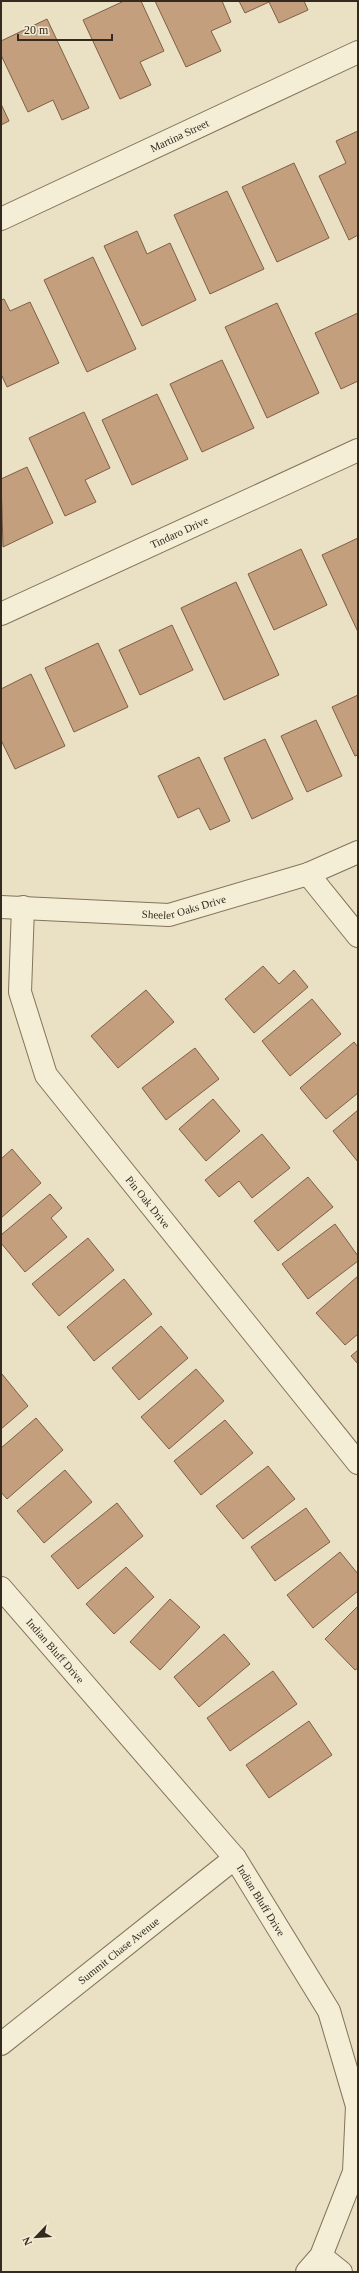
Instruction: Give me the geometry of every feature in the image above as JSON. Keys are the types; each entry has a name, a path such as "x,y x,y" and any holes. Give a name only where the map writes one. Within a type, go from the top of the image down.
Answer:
{"street":[{"name":"Martina Street","path":"1,219 358,52"},
{"name":"Tindaro Drive","path":"1,614 358,450"},
{"name":"Sheeler Oaks Drive","path":"1,907 169,915 308,874 358,852"},
{"path":"308,874 358,936"},
{"name":"Pin Oak Drive","path":"23,907 20,992 46,1075 358,1463"},
{"name":"Indian Bluff Drive","path":"1,1588 235,1858 329,2011 357,2106 354,2172 314,2264"},
{"name":"Summit Chase Avenue","path":"1,2044 235,1858"},
{"path":"314,2264 341,2272"}],"building":[{"path":"124,1 141,1 164,51 140,62 151,85 120,99 83,20"},
{"path":"155,1 222,1 231,22 211,31 221,51 186,67"},
{"path":"239,1 304,1 308,10 279,23 269,2 245,13"},
{"path":"47,19 89,108 62,120 53,100 28,112 1,55 1,41"},
{"path":"1,104 9,121 1,125"},
{"path":"358,131 358,235 349,240 319,176 346,163 336,141"},
{"path":"294,163 329,238 277,262 242,187"},
{"path":"227,191 264,269 210,294 174,215"},
{"path":"137,231 147,254 170,243 196,300 142,326 104,246"},
{"path":"93,257 136,349 87,372 44,280"},
{"path":"4,299 10,311 30,302 59,363 7,387 1,374 1,300"},
{"path":"277,303 319,393 267,418 225,327"},
{"path":"358,313 358,381 341,389 315,333"},
{"path":"222,360 254,428 202,452 170,384"},
{"path":"157,394 188,459 132,485 102,420"},
{"path":"84,412 110,468 85,480 96,502 65,516 29,438"},
{"path":"27,467 53,523 3,547 1,479"},
{"path":"358,538 358,632 322,555"},
{"path":"301,549 327,605 274,630 248,574"},
{"path":"236,582 279,675 224,700 181,608"},
{"path":"172,625 193,670 140,695 119,650"},
{"path":"98,643 128,707 74,732 45,668"},
{"path":"31,674 65,746 15,769 1,740 1,689"},
{"path":"358,695 358,755 355,756 332,707"},
{"path":"316,720 342,776 307,792 281,736"},
{"path":"265,739 293,799 252,819 224,758"},
{"path":"199,757 230,821 210,830 199,808 178,818 158,776"},
{"path":"263,966 279,984 294,970 308,987 254,1033 225,999"},
{"path":"146,990 174,1022 118,1068 91,1036"},
{"path":"312,999 341,1034 290,1076 262,1041"},
{"path":"354,1042 358,1047 358,1093 326,1119 300,1088"},
{"path":"195,1048 219,1079 166,1120 142,1088"},
{"path":"213,1099 240,1131 206,1161 179,1129"},
{"path":"358,1110 358,1162 333,1131"},
{"path":"262,1134 290,1168 252,1198 239,1181 219,1197 205,1180"},
{"path":"12,1149 41,1183 1,1218 1,1159"},
{"path":"308,1177 333,1207 278,1251 254,1221"},
{"path":"50,1194 62,1208 51,1218 67,1237 25,1272 1,1243 1,1235"},
{"path":"335,1224 358,1256 358,1261 308,1299 282,1264"},
{"path":"88,1238 114,1270 59,1316 32,1284"},
{"path":"358,1276 358,1334 345,1345 316,1313"},
{"path":"124,1279 152,1314 94,1361 67,1327"},
{"path":"161,1326 188,1358 139,1400 112,1368"},
{"path":"358,1350 358,1364 351,1356"},
{"path":"196,1369 224,1401 169,1449 141,1417"},
{"path":"2,1374 28,1406 1,1429 1,1375"},
{"path":"36,1418 63,1450 7,1499 1,1492 1,1448"},
{"path":"225,1420 253,1453 201,1495 174,1461"},
{"path":"268,1466 295,1499 243,1539 216,1506"},
{"path":"65,1470 92,1502 44,1543 17,1511"},
{"path":"117,1503 143,1536 78,1589 51,1556"},
{"path":"306,1508 330,1542 275,1581 251,1547"},
{"path":"340,1552 358,1574 358,1591 313,1628 287,1595"},
{"path":"126,1567 154,1597 114,1634 86,1604"},
{"path":"170,1599 200,1627 160,1670 130,1642"},
{"path":"358,1606 358,1668 355,1670 325,1639"},
{"path":"224,1634 250,1664 199,1707 174,1677"},
{"path":"273,1671 297,1704 230,1751 207,1718"},
{"path":"309,1721 332,1755 269,1798 246,1765"}]}
